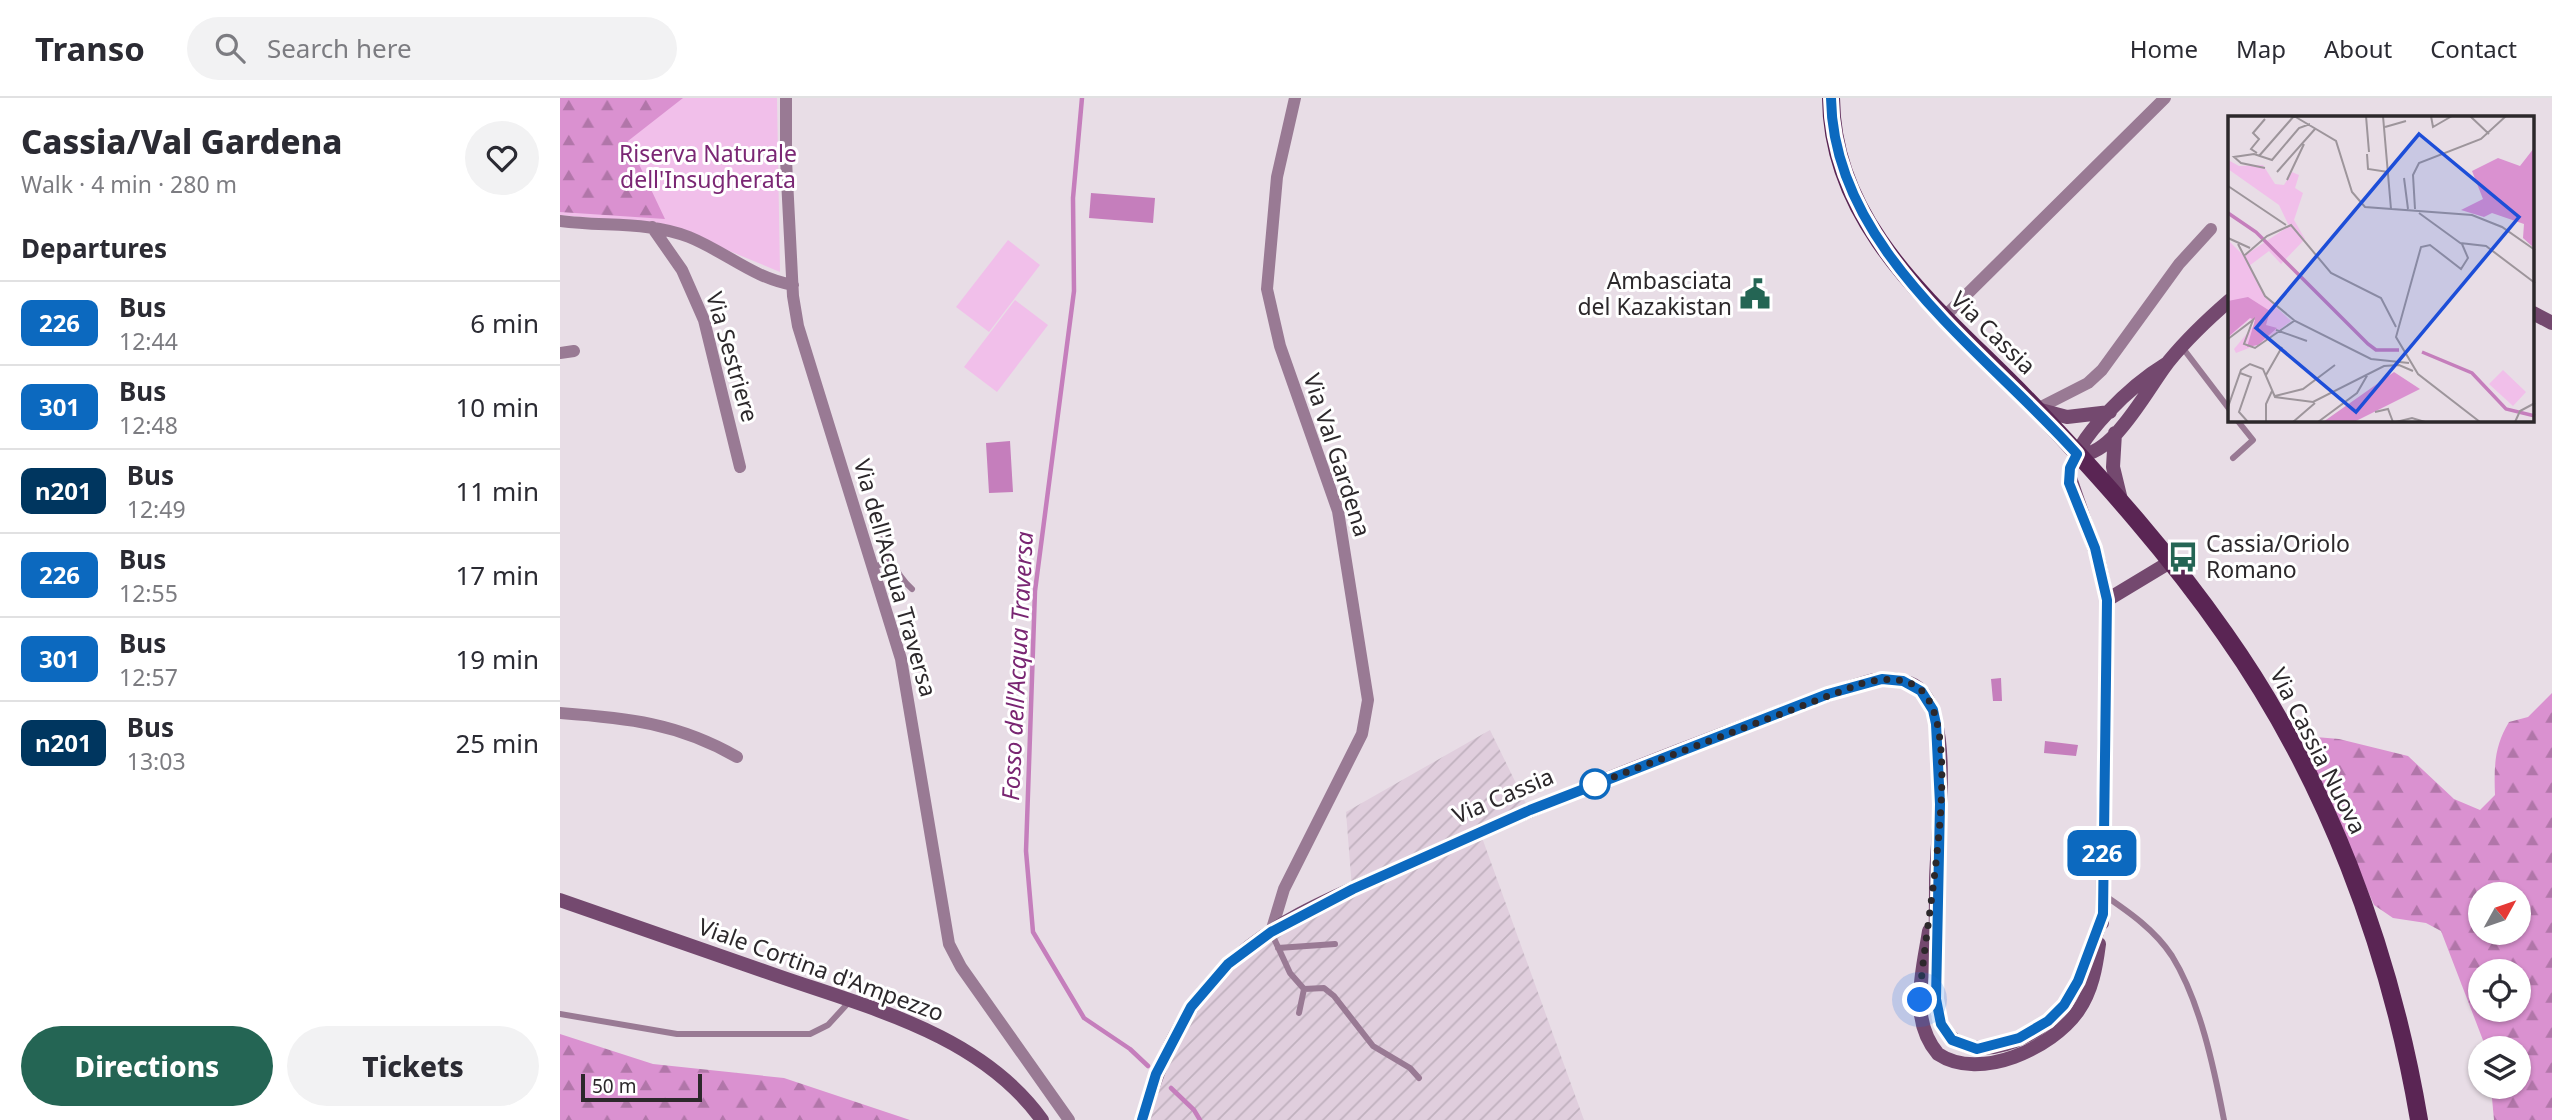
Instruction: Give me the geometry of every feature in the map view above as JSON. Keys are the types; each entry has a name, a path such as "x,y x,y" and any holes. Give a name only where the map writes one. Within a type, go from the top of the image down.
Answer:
{"main road":[{"name":"Via Cassia","path":"1831,98 1838,154 1862,209 1905,277 1943,318 2037,409 2077,454"},
{"name":"Via Cassia Nuova","path":"2077,454 2122,502 2239,655 2273,712 2330,821 2368,917 2387,976 2419,1120"}],"street":[{"name":"Via dell'Acqua Traversa","path":"786,98 786,160 793,285 808,367 874,567 908,688 949,944 961,967 1069,1120"},
{"name":"Via Val Gardena","path":"1271,932 1284,889 1362,733 1368,700 1338,511 1280,346 1267,289 1266,269 1277,177 1294,98"},
{"path":"1943,318 2161,99"},
{"name":"Via Sestriere","path":"560,221 652,227 690,237 758,275 793,285"},
{"name":"Via Sestriere","path":"652,227 682,270 704,320 740,467"},
{"path":"2037,409 2095,377 2179,264 2211,229"},
{"path":"2077,454 2092,452 2115,433 2144,400 2166,364 2228,302"},
{"path":"2534,314 2552,323"},
{"path":"560,353 574,351"},
{"path":"2077,454 2088,436 2110,412 2147,376 2166,364"},
{"path":"2037,409 2067,417 2110,412"},
{"path":"2115,433 2113,467 2122,502"},
{"name":"Via Cassia","path":"1142,1120 1156,1074 1191,1007 1228,964 1271,932 1353,889 1530,810 1828,694 1882,679 1903,681 1916,687 1926,696 1933,710 1940,768 1936,877 1920,989 1920,1013 1935,1051 1959,1063 2000,1060 2029,1049 2070,1021 2091,984 2103,914 2107,600 2095,548 2069,483 2070,468 2077,454"},
{"path":"2107,600 2170,562"},
{"path":"560,713 608,716 678,729 737,757"},
{"name":"Viale Cortina d'Ampezzo","path":"560,900 923,1029 979,1059 1014,1086 1042,1120"}],"lane":[{"path":"2182,347 2228,407"},
{"path":"2233,458 2253,440 2239,422"},
{"path":"878,517 892,560 900,576 912,589"},
{"path":"874,567 892,560"},
{"path":"2103,894 2143,924 2172,956 2213,1066 2224,1120"},
{"path":"1271,932 1290,973 1304,989"},
{"path":"1278,948 1335,944"},
{"path":"1304,989 1324,988 1335,996 1373,1046 1410,1068 1419,1078"},
{"path":"1299,1013 1304,989"},
{"path":"560,1014 677,1034 810,1034 828,1025 850,1001"}],"shaded area":[{"path":"1091,193 1155,198 1153,223 1089,218"},
{"path":"1010,441 1013,492 989,493 986,443"},
{"path":"2001,678 2002,701 1993,701 1991,679"},
{"path":"1490,730 1529,810 1480,832 1584,1120 1142,1120 1156,1074 1228,964 1352,889 1346,812"},
{"path":"2045,741 2078,745 2076,756 2044,753"}],"green space":[{"name":"Riserva Naturale dell'Insugherata","path":"560,98 777,98 780,272 667,225 560,215"},
{"path":"560,98 683,98 628,141 665,219 560,212"},
{"path":"1008,240 1040,265 989,332 956,307"},
{"path":"1015,300 1048,325 997,392 964,367"},
{"path":"2552,693 2552,1120 2494,1120 2492,1099 2531,1099 2531,1036 2481,1036 2476,1022 2531,1022 2531,959 2468,959 2468,1001 2441,931 2426,923 2393,918 2374,905 2304,745 2304,736 2339,739 2408,756 2454,799 2480,810 2495,795 2496,757 2500,740 2509,722 2528,717"},
{"path":"560,1034 653,1064 784,1078 910,1120 560,1120"}],"waterway":[{"name":"Fosso dell'Acqua Traversa","path":"1082,98 1073,198 1074,291 1035,591 1026,851 1033,932 1084,1018 1130,1049 1148,1066"},
{"name":"Fosso dell'Acqua Traversa","path":"1171,1088 1194,1110 1200,1120"}],"bus line":[{"name":"226","path":"1142,1120 1156,1074 1191,1007 1228,964 1271,932 1353,889 1530,810 1828,694 1882,679 1903,681 1921,691 1933,710 1936,724 1940,804 1936,877 1936,999 1938,1017 1944,1030 1959,1045 1977,1049 1999,1046 2038,1028 2064,1005 2078,981 2103,914 2107,600 2095,548 2069,483 2068,475 2077,454 2037,409 1921,296 1886,250 1862,209 1841,164 1832,127 1831,98"}],"place":[{"name":"Ambasciata del Kazakistan","path":"1755,294"},
{"name":"Cassia/Oriolo Romano","path":"2183,557"}],"route":[{"path":"1595,784 1587,787 1860,684 1890,679 1916,687 1926,696 1933,710 1940,768 1936,877 1920,1000"}]}
